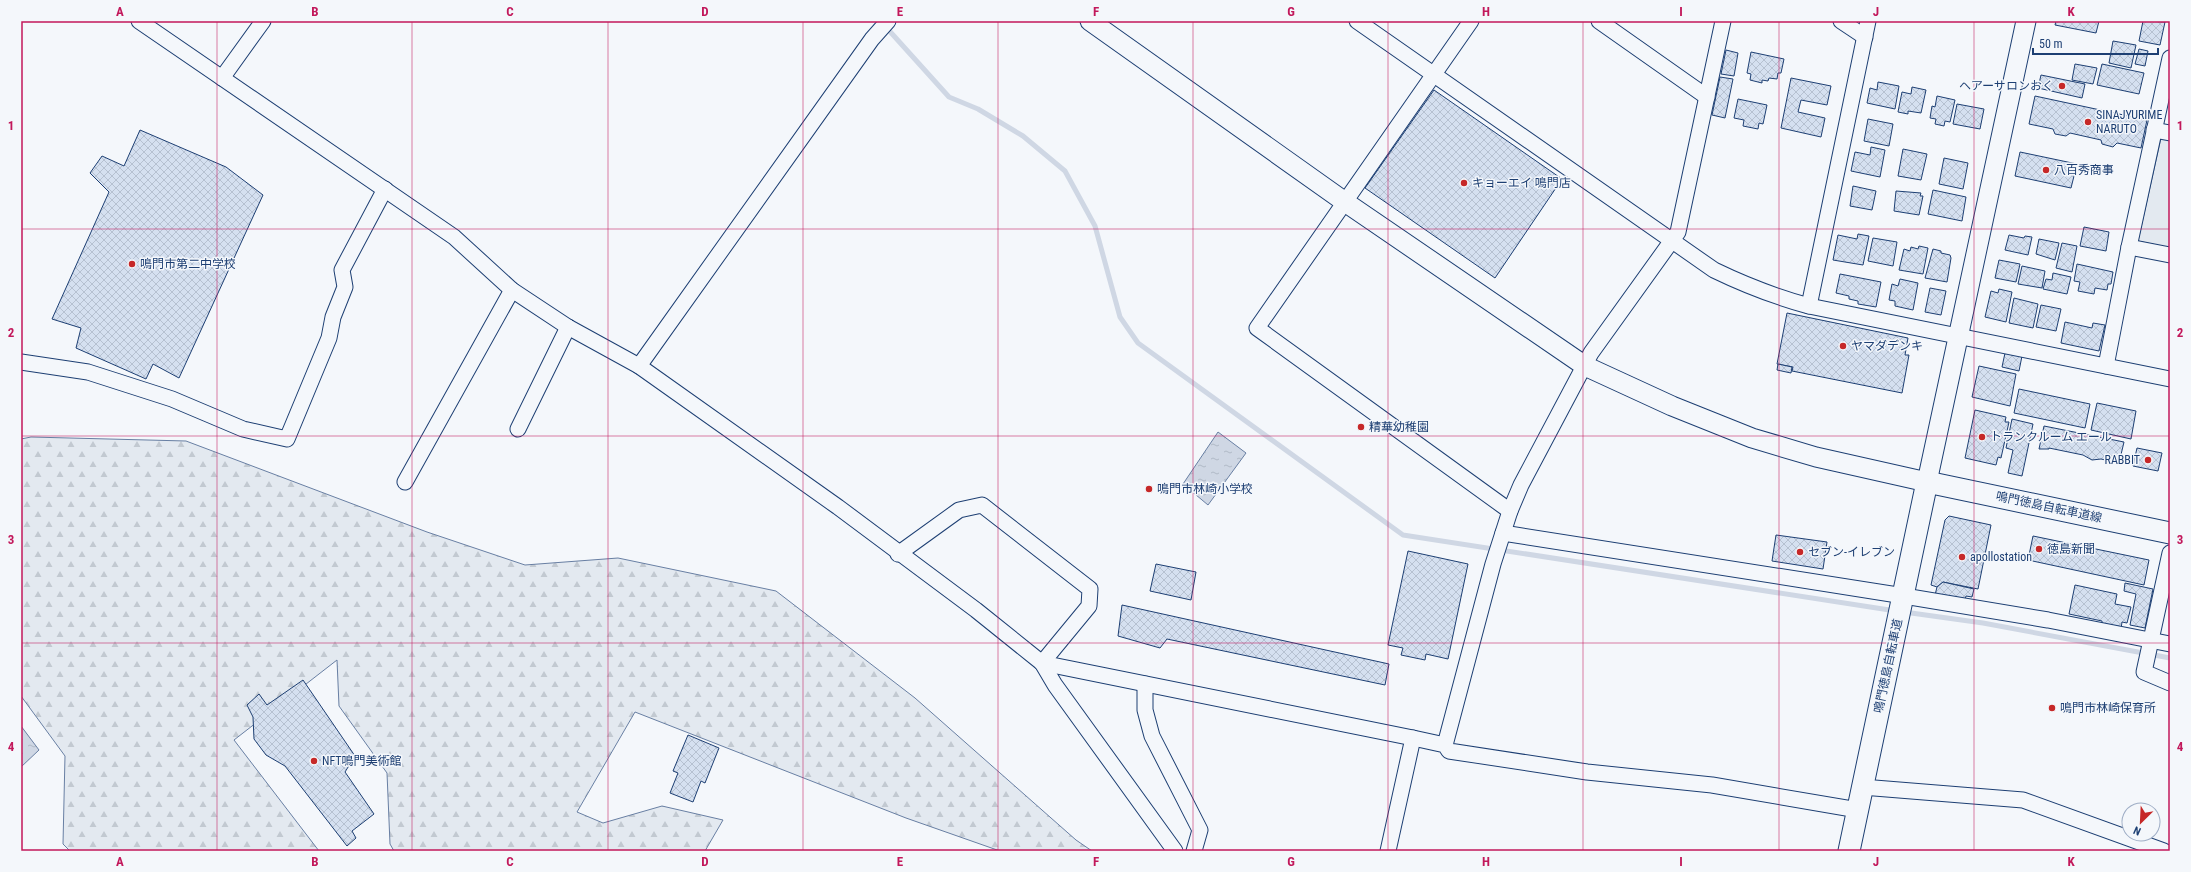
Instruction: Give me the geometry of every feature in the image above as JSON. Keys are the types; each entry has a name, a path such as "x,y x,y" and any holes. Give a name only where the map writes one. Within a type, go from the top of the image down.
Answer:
{"main road":[{"name":"鳴門徳島自転車道線","path":"1927,482 2170,533"},
{"name":"鳴門徳島自転車道","path":"1849,851 1927,482"}],"street":[{"path":"139,21 454,236 512,290 568,327 639,366 838,507 898,554 976,610 1042,663 1054,685 1176,851"},
{"path":"222,78 263,21"},
{"path":"639,366 872,39 888,21"},
{"path":"1090,21 1345,202 1584,366 1672,406 1752,438 1816,457 1927,482 2026,21"},
{"path":"1357,21 1714,270 1737,282 1761,292 1809,306 1959,335 2170,379"},
{"path":"1471,21 1257,328 1510,511"},
{"path":"1599,21 1707,97"},
{"path":"1445,745 1493,564 1510,511 1521,485 1591,353 1678,232 1723,21"},
{"path":"1841,21 1865,37"},
{"path":"1809,306 1868,21"},
{"path":"2106,366 2129,247 2170,58"},
{"path":"2154,130 2170,133"},
{"path":"21,362 88,372 172,399 243,429 287,439 329,338 333,317 345,287 342,270 385,189"},
{"path":"2129,247 2170,255"},
{"path":"405,482 512,290"},
{"path":"518,429 568,327"},
{"path":"898,554 959,510 982,505 1090,589 1089,606 1042,663"},
{"path":"1502,536 2048,620 2151,642 2170,644"},
{"path":"2170,553 2144,672 2170,683"},
{"path":"1042,663 1413,738 1445,745 1449,751 1587,772 1712,785 1858,810"},
{"path":"1145,684 1145,710 1152,736 1200,830 1194,851"},
{"path":"1388,851 1413,738"},
{"path":"1862,787 2023,800 2164,851"}],"green space":[{"path":"2161,138 2170,140 2170,248 2138,241"},
{"path":"31,437 186,441 427,532 525,565 618,558 776,591 915,698 1076,840 1092,851 1000,851 906,818 635,712 577,812 603,823 662,806 723,820 705,851 394,851 390,844 387,773 339,706 337,660 234,740 319,851 70,851 63,844 65,756 21,696 21,439"}],"water":[{"path":"1218,432 1246,453 1208,505 1183,484"},
{"path":"21,726 39,750 21,767"}],"building":[{"path":"2056,21 2099,21 2096,33 2055,25"},
{"path":"2143,21 2165,22 2160,45 2139,41"},
{"path":"2113,41 2136,45 2131,68 2109,63"},
{"path":"2139,49 2148,51 2145,66 2135,64"},
{"path":"1726,50 1738,53 1734,76 1721,74"},
{"path":"1751,52 1784,59 1781,73 1778,73 1777,79 1769,78 1768,81 1762,80 1762,83 1750,80 1751,74 1747,73"},
{"path":"2075,64 2097,68 2093,84 2072,80"},
{"path":"2102,64 2144,73 2139,94 2097,85"},
{"path":"2041,75 2085,84 2082,98 2038,88"},
{"path":"1720,77 1733,79 1725,118 1712,115"},
{"path":"1791,78 1831,86 1827,105 1801,100 1798,112 1825,118 1821,137 1781,128"},
{"path":"1878,82 1899,86 1895,109 1867,103 1870,88 1877,90"},
{"path":"1912,87 1926,90 1921,113 1908,111 1908,114 1898,112 1902,92 1911,94"},
{"name":"キョーエイ 鳴門店","path":"1434,90 1562,179 1495,278 1365,188"},
{"path":"1937,96 1955,100 1950,122 1945,121 1944,126 1935,124 1936,119 1930,118 1932,106 1935,107"},
{"name":"SINAJYURIME NARUTO","path":"2035,96 2147,120 2141,148 2117,143 2113,147 2102,144 2101,140 2070,133 2066,136 2055,134 2053,129 2029,124"},
{"path":"1738,99 1767,105 1763,124 1759,123 1758,129 1743,126 1744,120 1734,118"},
{"path":"1957,104 1984,109 1980,129 1953,124"},
{"path":"1868,119 1893,124 1889,146 1864,141"},
{"path":"140,130 226,167 263,195 179,378 153,364 146,379 76,348 81,328 52,319 109,192 90,173 102,156 124,166"},
{"path":"1871,147 1885,150 1880,177 1851,171 1855,152 1870,155"},
{"path":"1903,149 1927,154 1921,180 1898,176"},
{"path":"2020,152 2077,164 2071,188 2015,176"},
{"path":"1944,158 1968,163 1963,189 1939,184"},
{"path":"1853,186 1876,191 1872,210 1850,206"},
{"path":"1933,190 1966,197 1962,221 1928,214"},
{"path":"1896,191 1921,193 1920,196 1923,196 1919,215 1894,211"},
{"path":"2084,227 2109,232 2106,251 2080,246"},
{"path":"1858,234 1869,236 1863,265 1833,260 1838,235 1857,239"},
{"path":"2009,235 2024,238 2025,236 2032,237 2028,255 2005,250"},
{"path":"1873,238 1897,242 1893,266 1868,261"},
{"path":"2039,239 2059,243 2055,260 2036,254"},
{"path":"2062,243 2077,246 2072,272 2056,268"},
{"path":"1919,246 1928,248 1923,274 1899,270 1904,249 1910,251 1911,247 1918,249"},
{"path":"1933,249 1950,255 1951,258 1947,282 1925,278"},
{"path":"1999,260 2020,264 2016,282 1995,278"},
{"path":"2077,264 2113,272 2111,284 2108,284 2107,290 2095,288 2094,294 2078,291 2080,282 2074,281"},
{"path":"2022,266 2045,271 2042,288 2018,284"},
{"path":"2053,273 2071,277 2067,294 2043,289 2046,279 2052,280"},
{"path":"1840,274 1881,282 1876,307 1858,304 1858,301 1849,299 1849,296 1836,293"},
{"path":"1900,279 1918,283 1913,310 1895,306 1895,301 1889,300 1892,284 1898,286"},
{"path":"1930,288 1946,291 1941,315 1925,312"},
{"path":"1999,289 2012,292 2006,322 1985,317 1991,291 1998,293"},
{"path":"2014,298 2038,304 2033,328 2009,323"},
{"path":"2041,305 2061,309 2056,331 2036,327"},
{"name":"ヤマダデンキ","path":"1787,313 1908,338 1905,355 1909,355 1902,393 1792,371 1793,367 1777,364"},
{"path":"2065,322 2092,328 2093,323 2105,325 2099,351 2061,343"},
{"path":"2005,353 2022,356 2019,371 2002,367"},
{"path":"1778,364 1792,367 1791,373 1777,370"},
{"path":"1979,366 2016,374 2010,406 1972,397"},
{"path":"2019,389 2090,404 2085,428 2014,413"},
{"path":"2097,403 2136,411 2131,439 2091,430"},
{"path":"1975,410 2006,417 2005,422 2009,422 2001,458 1998,457 1996,465 1965,458"},
{"path":"2012,419 2033,424 2022,476 2008,473 2013,450 2006,448"},
{"path":"2044,426 2124,442 2119,463 2101,459 2092,460 2083,455 2049,448 2039,449"},
{"path":"2137,448 2162,453 2158,471 2133,466"},
{"path":"1949,516 1991,525 1978,589 1943,582 1937,587 1931,585 1945,520"},
{"path":"1776,535 1827,542 1823,569 1772,561"},
{"path":"2033,536 2149,560 2144,585 2028,560"},
{"path":"1408,551 1468,564 1448,659 1426,654 1425,660 1401,655 1403,648 1388,645"},
{"path":"1156,564 1196,572 1191,600 1150,591"},
{"path":"1943,582 1974,589 1972,597 1966,596 1965,600 1935,595 1937,587"},
{"path":"2125,583 2153,589 2145,628 2130,625 2136,594 2124,591"},
{"path":"2075,585 2117,594 2115,604 2131,607 2127,623 2122,622 2121,629 2102,625 2102,621 2069,614"},
{"path":"1122,605 1389,664 1385,685 1167,639 1160,648 1118,636"},
{"name":"NFT鳴門美術館","path":"303,680 355,756 345,772 374,814 352,831 356,838 347,846 285,766 266,755 254,739 253,717 247,705 259,694 267,705"},
{"path":"688,735 719,748 705,783 701,781 693,802 670,793 678,773 673,771"}],"waterway":[{"path":"885,26 949,97 978,109 1023,136 1065,171 1095,226 1120,317 1138,343 1403,535 1896,611"},
{"path":"1904,612 1983,623 2170,658"}],"place":[{"name":"ヘアーサロンおく","path":"2062,86"},
{"name":"SINAJYURIME NARUTO","path":"2088,122"},
{"name":"八百秀商事","path":"2046,170"},
{"name":"キョーエイ 鳴門店","path":"1464,183"},
{"name":"鳴門市第二中学校","path":"132,264"},
{"name":"ヤマダデンキ","path":"1843,346"},
{"name":"精華幼稚園","path":"1361,427"},
{"name":"トランクルーム エール","path":"1982,437"},
{"name":"RABBIT","path":"2148,460"},
{"name":"鳴門市林崎小学校","path":"1149,489"},
{"name":"徳島新聞","path":"2039,549"},
{"name":"セブン-イレブン","path":"1800,552"},
{"name":"apollostation","path":"1962,557"},
{"name":"鳴門市林崎保育所","path":"2052,708"},
{"name":"NFT鳴門美術館","path":"314,761"}]}
